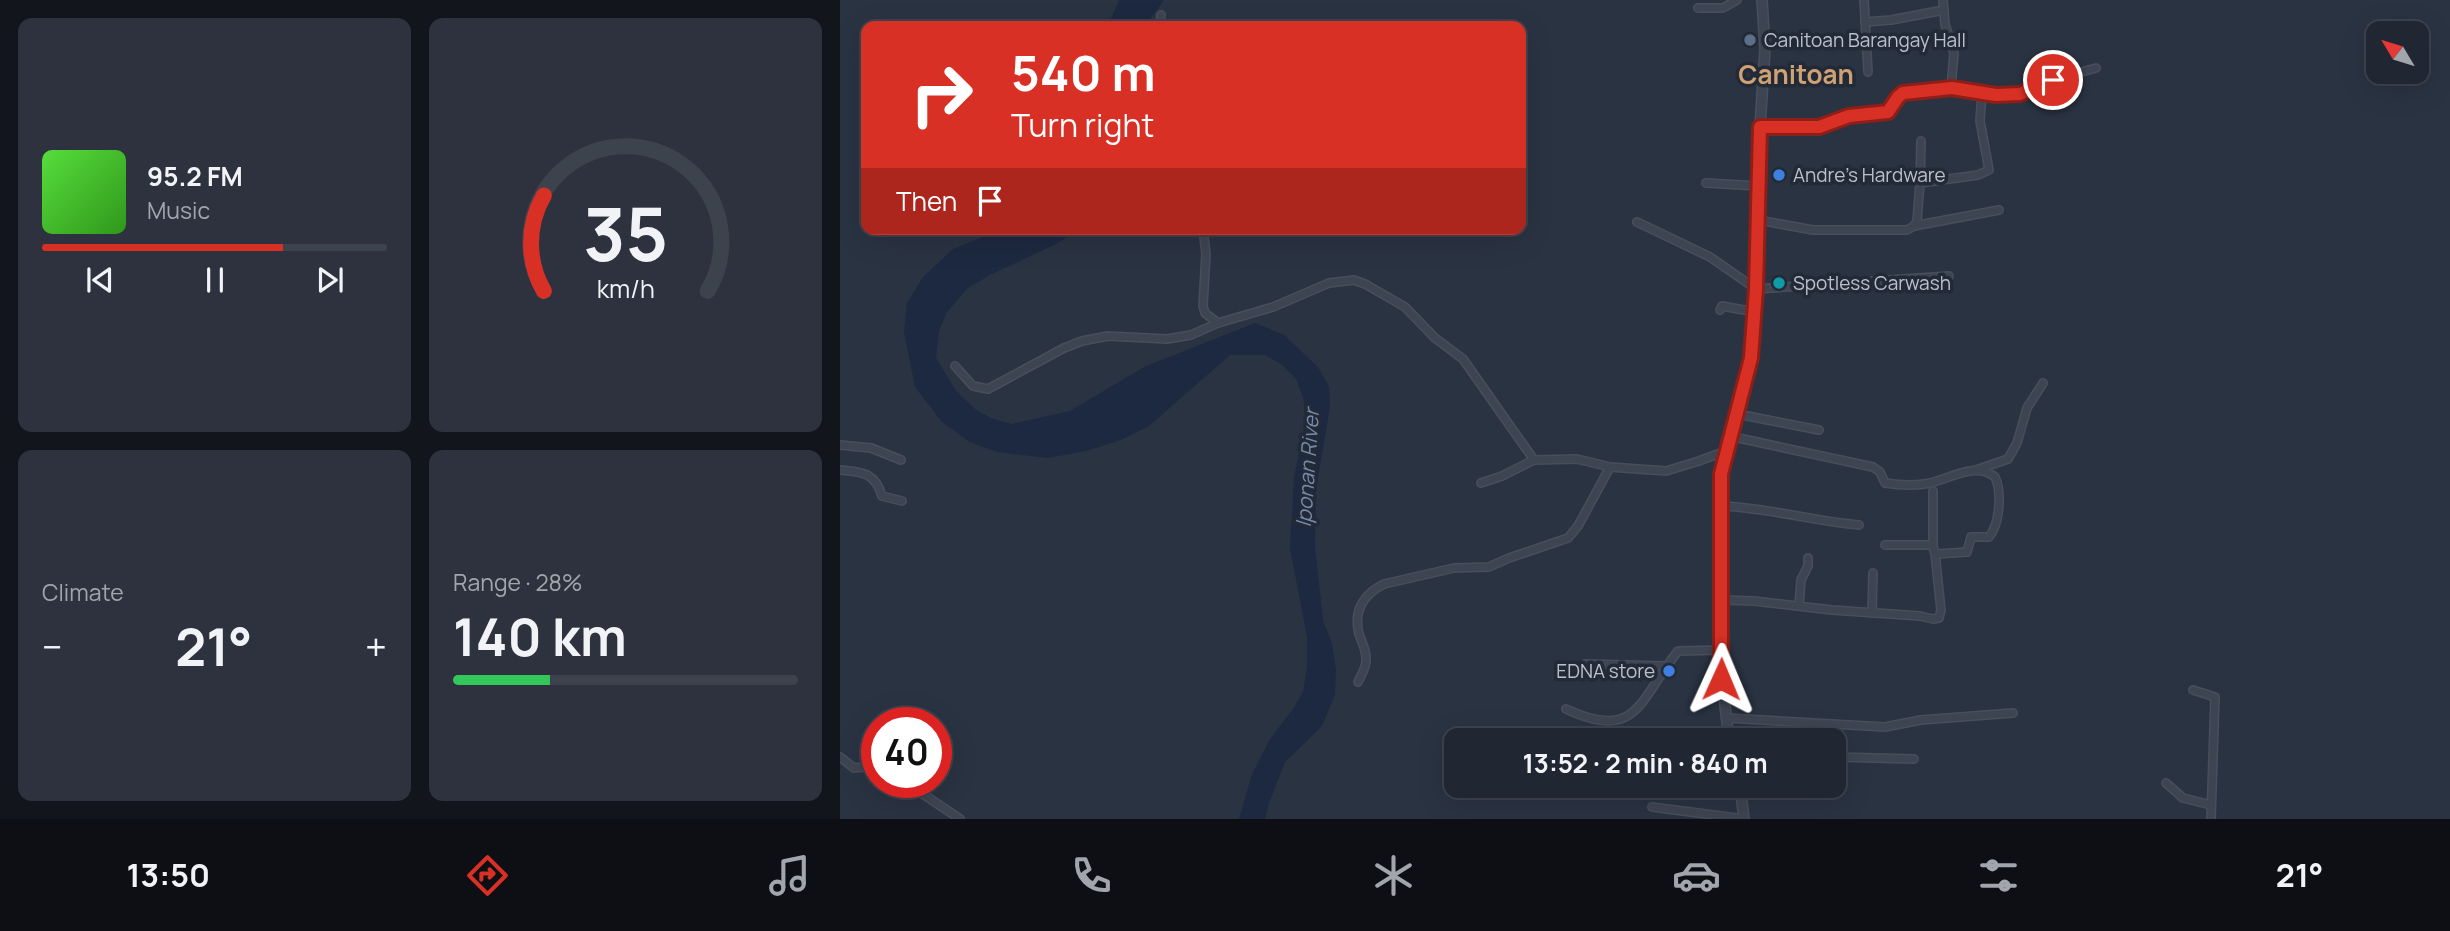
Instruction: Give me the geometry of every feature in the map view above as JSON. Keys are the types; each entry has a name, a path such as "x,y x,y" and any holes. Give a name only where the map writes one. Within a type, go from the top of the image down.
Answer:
{"street":[{"path":"1698,8 1723,8 1737,0"},
{"path":"1728,728 1721,679 1721,474 1751,358 1755,312 1765,48 1762,0"},
{"path":"1864,0 1868,72"},
{"path":"1943,0 1945,23 1954,53 1951,88"},
{"path":"1865,22 1944,10"},
{"path":"1160,21 1161,15"},
{"path":"1760,127 1819,127 1849,116 1888,112 1903,93 1951,88 1982,93 2020,94 2049,80 2096,68"},
{"path":"1920,183 1978,175 1989,170 1980,121 1982,93"},
{"path":"1914,226 1918,214 1921,141"},
{"path":"1706,183 1759,186"},
{"path":"1758,220 1813,230 1900,231 1999,210"},
{"path":"1637,222 1710,257 1756,289 1949,276"},
{"path":"1204,235 1206,254 1203,306 1205,313 1218,323"},
{"path":"956,366 973,386 988,389 1064,348 1091,338 1191,335 1218,323 1273,307 1338,280 1354,280 1412,312 1435,338 1462,359 1534,460"},
{"path":"1720,310 1722,306 1755,312"},
{"path":"1972,472 2008,458 2017,443 2027,408 2043,383"},
{"path":"1737,414 1819,430"},
{"path":"1729,436 1873,467 1880,471 1885,483 1927,484 1955,473 1972,472 1990,473 1997,482 1999,497 1993,532 1989,537 1972,537 1966,553 1885,545"},
{"path":"840,445 871,448 901,460"},
{"path":"1481,483 1534,460 1583,460 1609,467 1666,471 1726,450"},
{"path":"1358,682 1367,658 1359,634 1357,614 1362,600 1374,589 1384,584 1454,568 1489,567 1568,538 1578,526 1609,467"},
{"path":"840,470 873,478 879,484 882,496 902,501"},
{"path":"1722,600 1938,618 1941,610 1934,549 1933,491"},
{"path":"1723,506 1859,525"},
{"path":"1799,606 1801,580 1808,566 1808,558"},
{"path":"1872,613 1873,573"},
{"path":"1566,709 1597,720 1613,721 1625,718 1639,708 1678,651 1722,650"},
{"path":"1585,664 1667,666"},
{"path":"2193,690 2215,697 2211,819"},
{"path":"1727,718 1885,727 1911,721 2013,713"},
{"path":"840,757 855,768 861,766"},
{"path":"1846,757 1914,759"},
{"path":"2166,783 2183,798 2211,805"},
{"path":"929,798 960,819"},
{"path":"1651,807 1744,819 1741,798"}],"water":[{"path":"1119,0 1164,0 1149,21 1110,21"},
{"name":"Iponan River","path":"1070,235 968,288 947,312 939,331 936,358 956,391 975,409 991,418 1011,424 1070,411 1144,367 1255,323 1284,335 1318,367 1329,387 1330,407 1316,490 1315,547 1323,620 1332,644 1336,670 1335,695 1322,726 1285,762 1265,819 1239,819 1252,774 1270,739 1303,692 1307,667 1307,637 1290,548 1294,477 1306,419 1303,397 1296,379 1281,364 1265,355 1230,355 1149,426 1121,440 1086,451 1048,458 997,452 970,442 942,422 915,387 904,332 907,303 923,277 953,249 985,236"}],"place":[{"name":"Canitoan Barangay Hall","path":"1750,40"},
{"name":"Andre's Hardware","path":"1779,175"},
{"name":"Spotless Carwash","path":"1779,283"},
{"name":"EDNA store","path":"1669,671"}],"district":[{"name":"Canitoan","path":"1796,74"}],"route":[{"path":"1721,679 1721,474 1751,358 1756,289 1760,127 1819,127 1849,116 1888,112 1903,93 1958,88 1996,95 2020,94 2053,80"}]}
